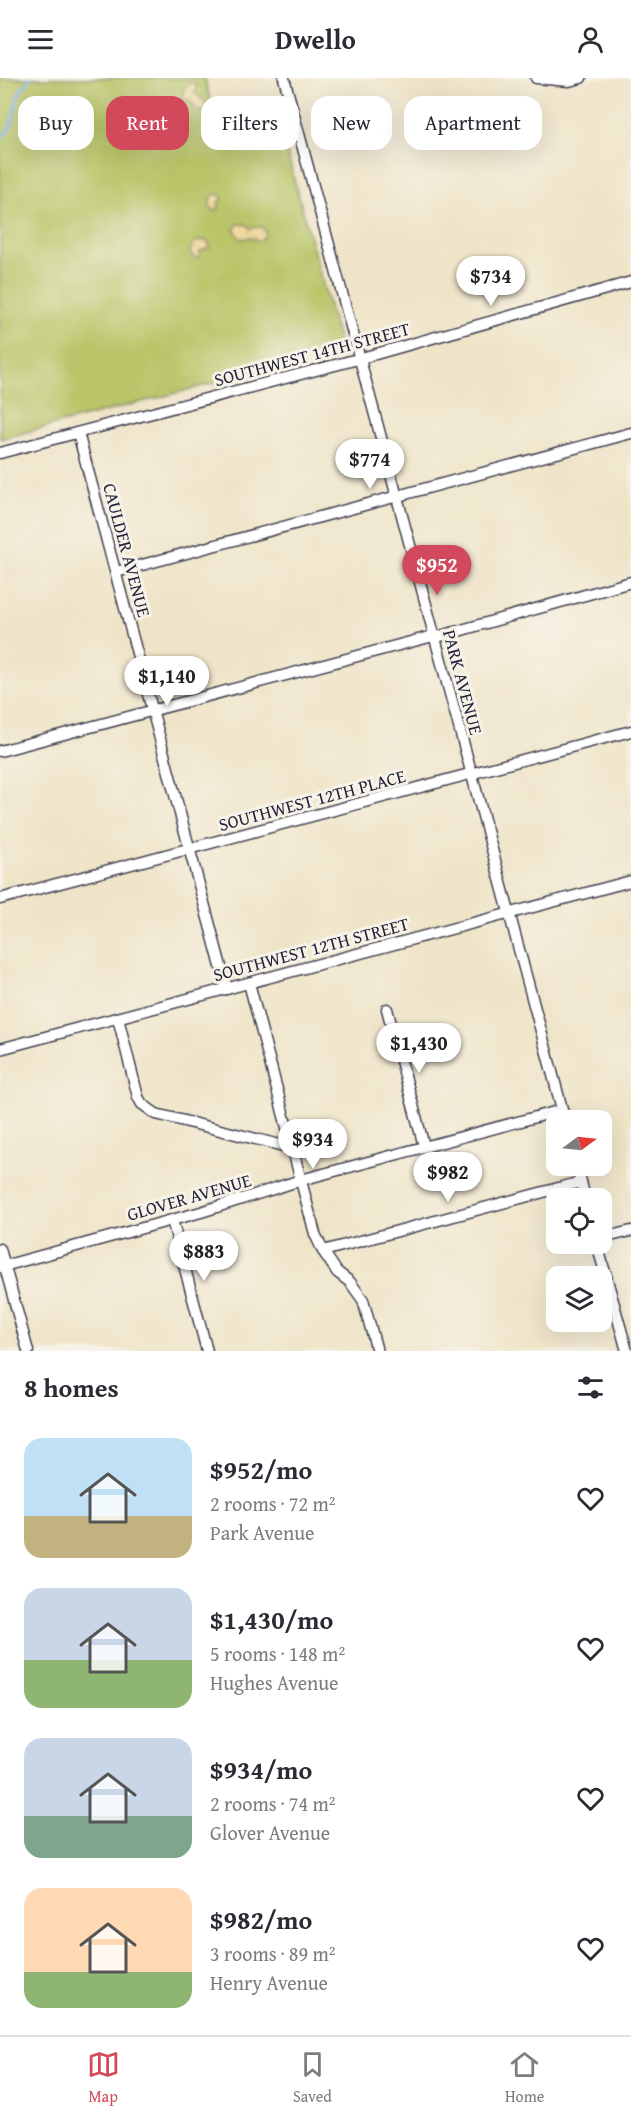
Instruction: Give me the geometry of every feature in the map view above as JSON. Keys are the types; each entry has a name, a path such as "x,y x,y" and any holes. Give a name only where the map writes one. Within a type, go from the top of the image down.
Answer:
{"street":[{"name":"PARK AVENUE","path":"284,78 562,1110"},
{"path":"536,78 569,81 581,78"},
{"name":"SOUTHWEST 14TH STREET","path":"0,453 358,359 631,282"},
{"name":"CAULDER AVENUE","path":"78,433 227,988"},
{"path":"116,572 631,433"},
{"path":"0,751 433,636 437,637 631,582"},
{"name":"SOUTHWEST 12TH PLACE","path":"0,899 631,731"},
{"name":"SOUTHWEST 12TH STREET","path":"0,1048 631,881"},
{"path":"249,983 315,1234 323,1251 338,1272 350,1282 363,1300 377,1351"},
{"path":"387,1009 424,1146"},
{"path":"117,1018 138,1097 148,1110 292,1148"},
{"name":"GLOVER AVENUE","path":"2,1267 424,1146 546,1119"},
{"path":"580,1176 582,1188"},
{"path":"323,1251 581,1182"},
{"path":"172,1220 207,1351"},
{"path":"612,1236 631,1231"},
{"path":"0,1249 2,1267 28,1351"},
{"path":"600,1254 627,1351"}],"green space":[{"path":"0,78 205,78 209,96 201,96 201,150 286,150 341,350 0,439"}],"sand":[{"path":"190,83 195,83 197,87 194,93 201,98 201,112 196,111 189,102 189,96 182,96 183,89"},
{"path":"215,194 220,195 223,199 218,203 219,208 216,211 211,209 210,205"},
{"path":"238,224 246,224 250,228 262,227 265,230 265,236 259,241 249,237 241,240 234,230"},
{"path":"204,240 209,243 209,248 200,251 199,258 195,258 190,253 192,245"}],"waterway":[{"path":"0,138 10,127 18,96 30,78"}]}
